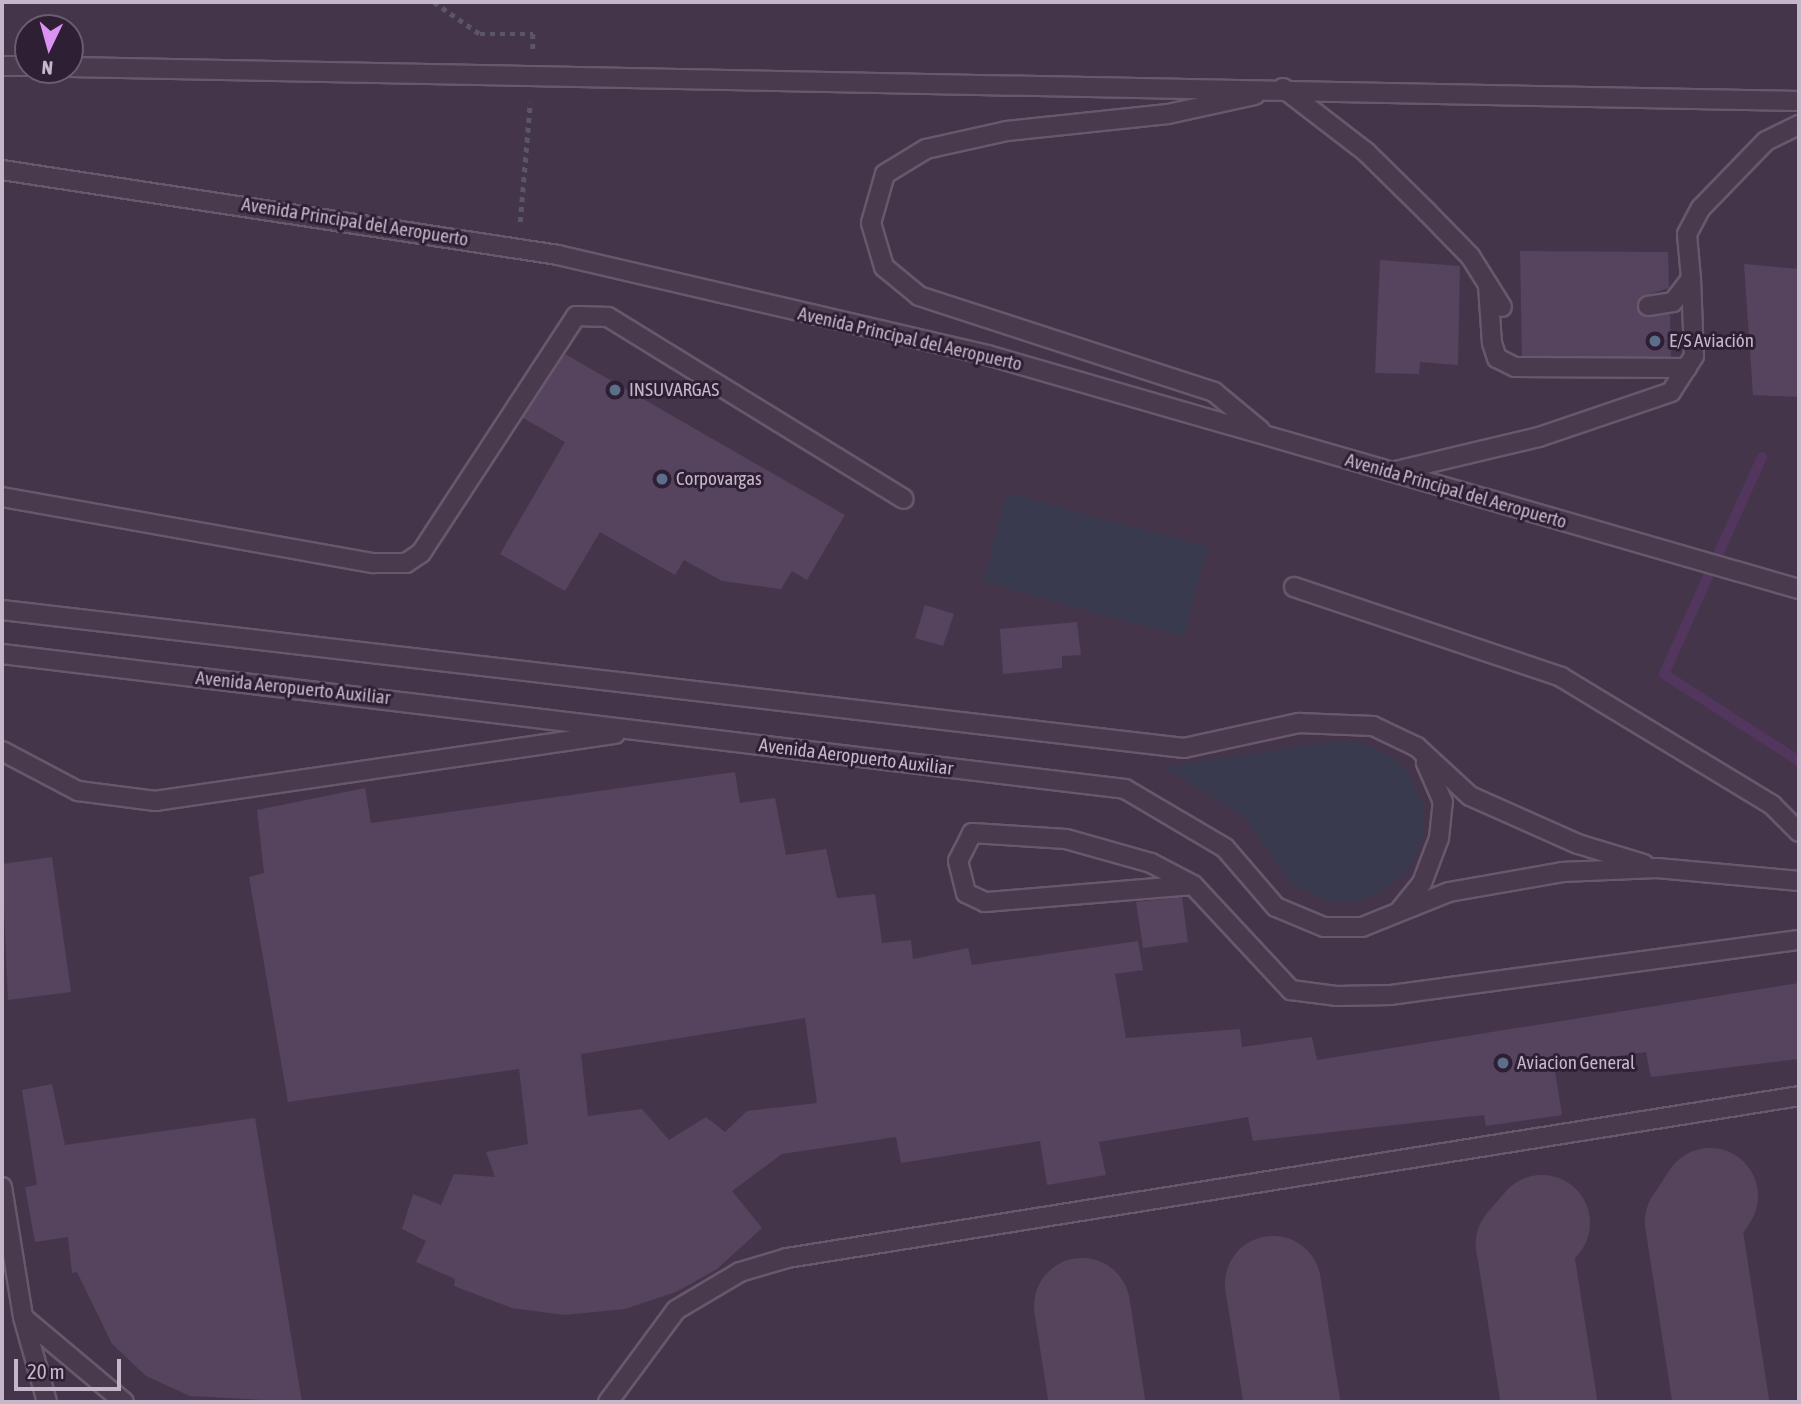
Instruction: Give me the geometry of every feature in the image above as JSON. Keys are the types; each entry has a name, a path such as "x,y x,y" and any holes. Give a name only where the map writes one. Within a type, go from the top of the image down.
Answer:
{"lane":[{"path":"84,67 1283,88 1799,101"},
{"path":"1283,88 1366,152 1488,278 1503,307"},
{"path":"1267,436 1214,392 919,296 884,267 871,223 886,174 926,149 1007,131 1168,114 1283,88"},
{"path":"1393,472 1539,438 1671,392 1694,356 1687,234 1701,208 1766,141 1799,125"},
{"name":"Avenida Principal del Aeropuerto","path":"2,170 517,248 987,355 1799,589"},
{"path":"1488,278 1492,343 1497,358 1516,367 1687,368"},
{"path":"1648,306 1673,302 1690,278"},
{"path":"2,496 374,563 406,562 421,553 565,328 576,317 608,317 904,499"},
{"path":"1294,587 1561,677 1772,805 1799,832"},
{"name":"Avenida Aeropuerto Auxiliar","path":"2,610 1184,748 1336,721 1373,726 1417,747 1470,796 1578,844 1657,868"},
{"name":"Avenida Aeropuerto Auxiliar","path":"2,654 1125,789 1225,848 1276,907 1303,921 1343,928 1391,920 1427,899 1501,880 1657,868 1799,881"},
{"path":"2,751 78,791 155,801 637,731"},
{"path":"1391,920 1422,883 1439,838 1443,802 1417,747"},
{"path":"1193,885 985,902 966,892 958,860 972,833 1066,839 1151,863 1193,885 1291,990 1336,996 1391,995 1799,940"},
{"path":"608,1402 676,1310 740,1272 787,1258 1799,1096"},
{"path":"2,1187 23,1317 124,1402"},
{"path":"2,1246 47,1402"}],"path":[{"path":"435,2 480,34 533,34 517,248"}],"shaded area":[{"path":"2,2 1799,2 1799,1402 2,1402"},
{"path":"1007,493 1208,547 1184,637 983,582"},
{"path":"1335,741 1360,742 1391,756 1410,775 1424,808 1423,840 1408,870 1382,892 1359,901 1330,901 1294,886 1245,818 1164,767"}],"building":[{"path":"1520,251 1668,252 1669,288 1641,297 1637,307 1645,317 1670,314 1671,357 1522,356"},
{"path":"1380,260 1460,266 1458,365 1420,362 1419,374 1375,373"},
{"path":"1744,264 1799,269 1799,397 1753,395"},
{"name":"Corpovargas","path":"565,354 845,515 807,580 792,571 781,589 722,581 684,560 675,575 600,532 565,591 500,554 565,442 523,418"},
{"path":"925,605 954,614 943,646 915,638"},
{"path":"1077,622 1081,655 1062,656 1062,668 1003,674 1000,629"},
{"path":"735,772 740,803 775,798 786,855 826,849 837,898 875,894 882,943 911,940 913,959 968,948 972,965 1138,941 1143,970 1115,974 1126,1038 1240,1029 1242,1047 1312,1037 1317,1060 1799,983 1799,1059 1651,1077 1646,1052 1554,1065 1562,1115 1486,1126 1484,1115 1253,1141 1248,1117 1099,1142 1106,1175 1047,1185 1040,1141 901,1163 896,1137 782,1154 732,1191 762,1228 717,1269 676,1292 625,1309 564,1315 512,1308 454,1286 455,1279 416,1262 426,1241 402,1229 413,1194 441,1205 454,1174 495,1177 486,1152 528,1144 519,1069 288,1102 249,877 264,873 257,810 365,788 371,823","holes":["805,1018 817,1103 747,1111 725,1132 706,1117 669,1140 642,1109 588,1116 581,1054"]},
{"path":"52,857 71,992 8,1000 2,864"},
{"path":"1182,897 1188,942 1143,948 1136,902"},
{"path":"52,1084 65,1145 255,1118 302,1402 190,1396 146,1376 112,1344 77,1272 72,1273 68,1237 35,1242 25,1187 37,1185 22,1090"}],"waterway":[{"path":"1762,457 1664,674 1799,761"}],"taxiway":[{"path":"1710,1196 1693,1222 1721,1402"},
{"path":"1542,1223 1524,1244 1549,1402"},
{"path":"1273,1284 1292,1402"},
{"path":"1082,1306 1097,1402"}],"place":[{"name":"E/S Aviación","path":"1655,341"},
{"name":"INSUVARGAS","path":"615,390"},
{"name":"Corpovargas","path":"662,479"},
{"name":"Aviacion General","path":"1503,1063"}]}
